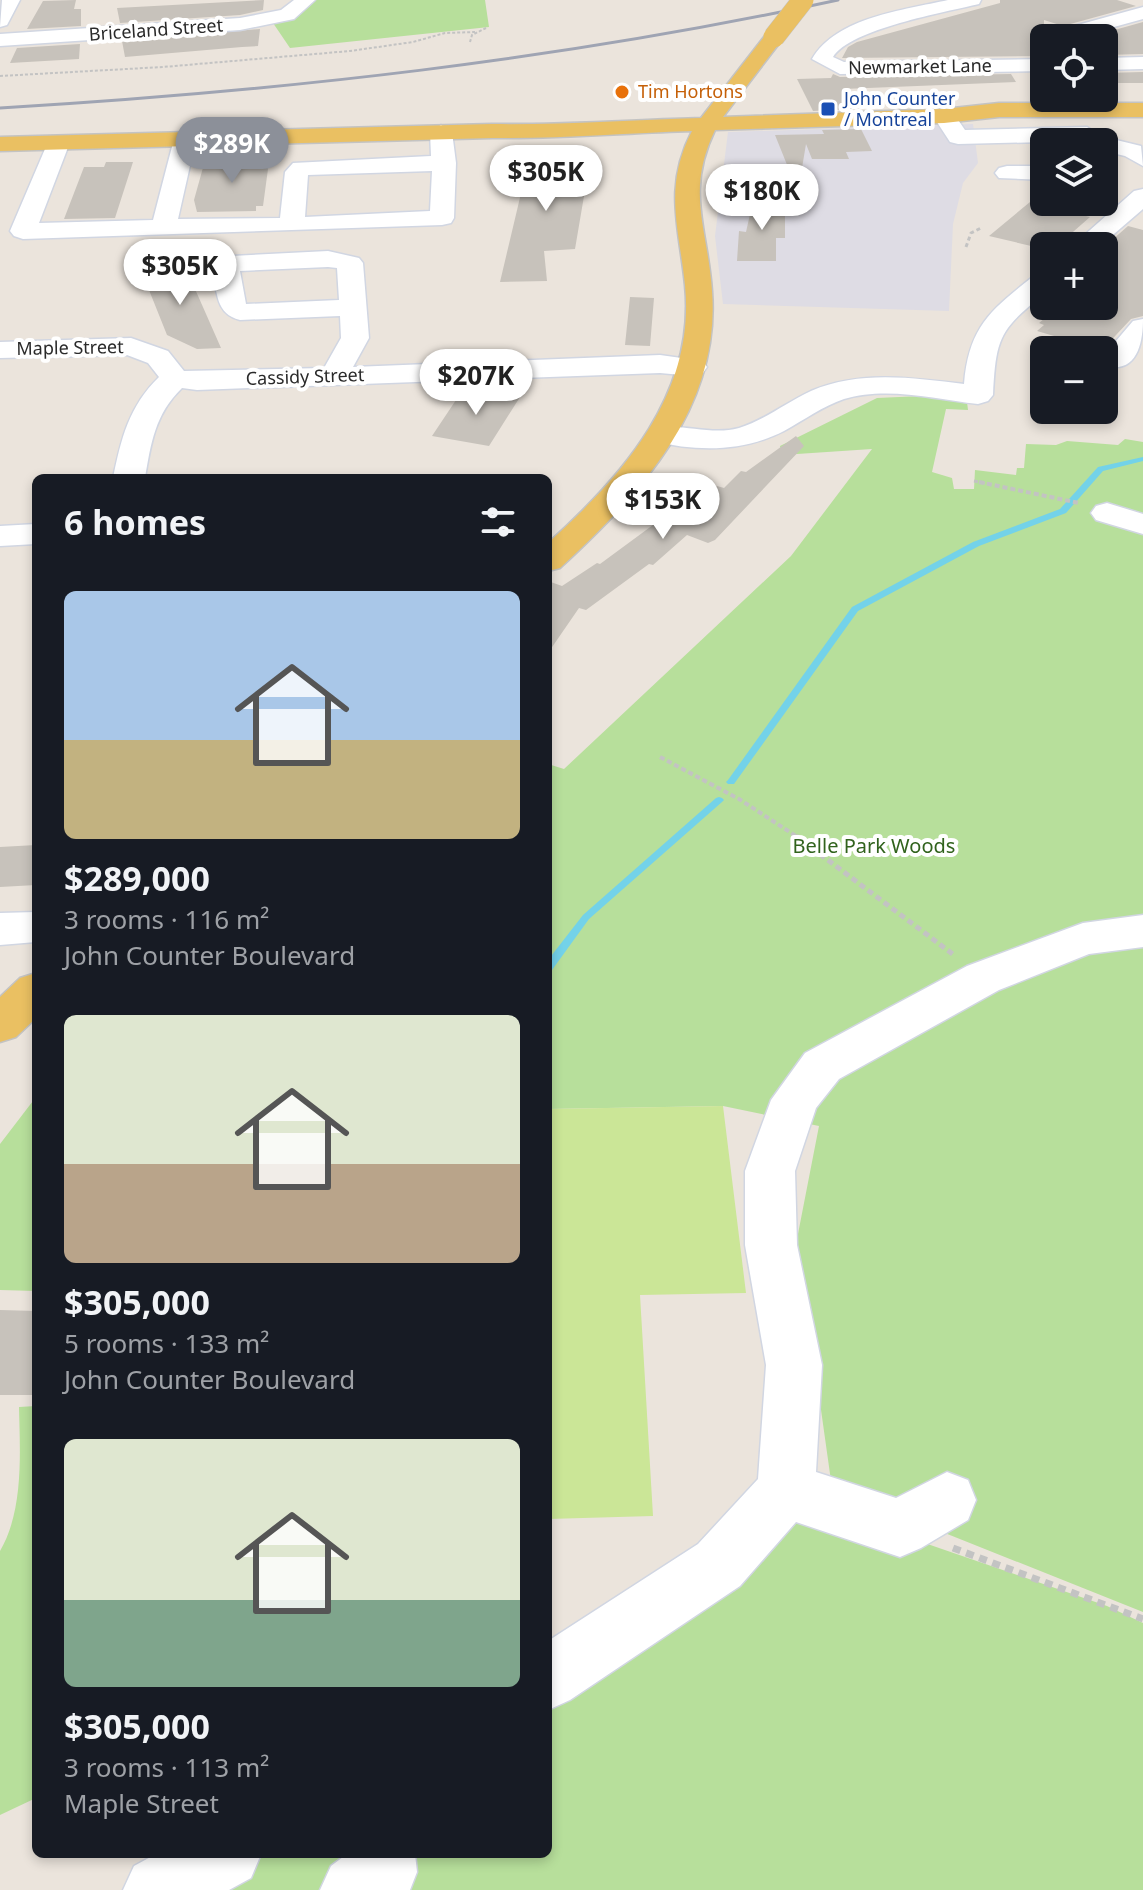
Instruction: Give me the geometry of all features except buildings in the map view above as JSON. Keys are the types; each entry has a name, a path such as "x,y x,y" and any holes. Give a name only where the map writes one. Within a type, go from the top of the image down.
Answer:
{"main road":[{"path":"552,557 613,503 664,435 693,367 701,320 686,202 693,154 707,125 803,0"},
{"path":"0,144 441,132 556,132 589,128 1030,110"},
{"path":"1118,110 1143,111"},
{"path":"628,127 680,138 693,154"},
{"path":"0,1025 32,994"}],"street":[{"path":"0,21 11,0"},
{"name":"Briceland Street","path":"0,40 240,24 287,15 306,0"},
{"name":"Newmarket Lane","path":"972,0 854,31 831,44 822,59 840,68 856,68 1030,51"},
{"path":"1112,24 1143,13"},
{"path":"1118,64 1143,63"},
{"path":"1069,112 1084,128"},
{"path":"944,116 958,137 1030,139"},
{"path":"59,142 12,232 442,218 444,163 441,132"},
{"path":"164,227 185,139"},
{"path":"1118,147 1133,151 1143,159"},
{"path":"292,225 297,172 301,168 444,163"},
{"path":"1118,171 1143,171"},
{"path":"1007,173 1030,173"},
{"path":"1101,232 1143,196"},
{"path":"664,435 718,442 743,437 767,428 814,400 866,387 914,387 978,395 983,344 990,325 1030,292"},
{"path":"334,376 355,338 353,307"},
{"path":"1118,356 1143,327"},
{"name":"Maple Street","path":"0,350 131,346 158,357 175,378"},
{"name":"Cassidy Street","path":"175,378 197,381 660,364 693,367"},
{"path":"130,474 142,416 154,397 175,378"},
{"path":"1107,513 1143,524"},
{"path":"0,536 32,534"},
{"path":"0,929 32,927"},
{"path":"552,1675 719,1565 786,1490 794,1365 771,1245 770,1171 795,1100 822,1066 983,978 1083,939 1143,931"},
{"path":"786,1490 923,1514"},
{"path":"355,1890 383,1872 381,1858"}],"path":[{"path":"0,76 125,70 350,51 486,28"},
{"path":"470,42 475,32"},
{"path":"966,247 971,233 981,228"},
{"path":"974,481 1088,505 1107,513"},
{"path":"660,757 759,810 786,828 909,917 983,978"},
{"path":"923,1514 1143,1619"}],"shaded area":[{"path":"973,124 978,163 963,183 953,224 949,311 723,304 715,236 728,132"}],"green space":[{"path":"314,0 485,0 489,27 290,48 273,23 298,14"},
{"name":"Belle Park Woods","path":"966,394 968,410 946,409 932,472 952,478 954,489 974,489 975,470 1016,475 1017,468 1024,468 1026,444 1056,445 1067,441 1118,445 1125,439 1143,442 1143,1612 832,1488 797,1239 819,1126 723,1106 552,1109 552,765 564,769 791,556 872,449 782,455 780,446 877,398"},
{"path":"32,1102 32,1291 0,1290 0,1144"},
{"path":"723,1106 746,1293 640,1295 653,1516 552,1519 552,1109"},
{"path":"32,1406 32,1800 0,1815 0,1551 8,1535 17,1500 19,1407"},
{"path":"829,1510 1107,1606 1143,1623 1143,1890 193,1890 244,1858 552,1858 552,1666 748,1517"}],"waterway":[{"path":"731,782 855,609 976,544 1063,511 1101,469 1143,459"},
{"path":"552,962 586,917 719,800"}],"railway":[{"path":"0,108 211,92 421,70 630,40 838,0"}],"place":[{"name":"Tim Hortons","path":"622,92"},
{"name":"John Counter / Montreal","path":"828,109"}]}
